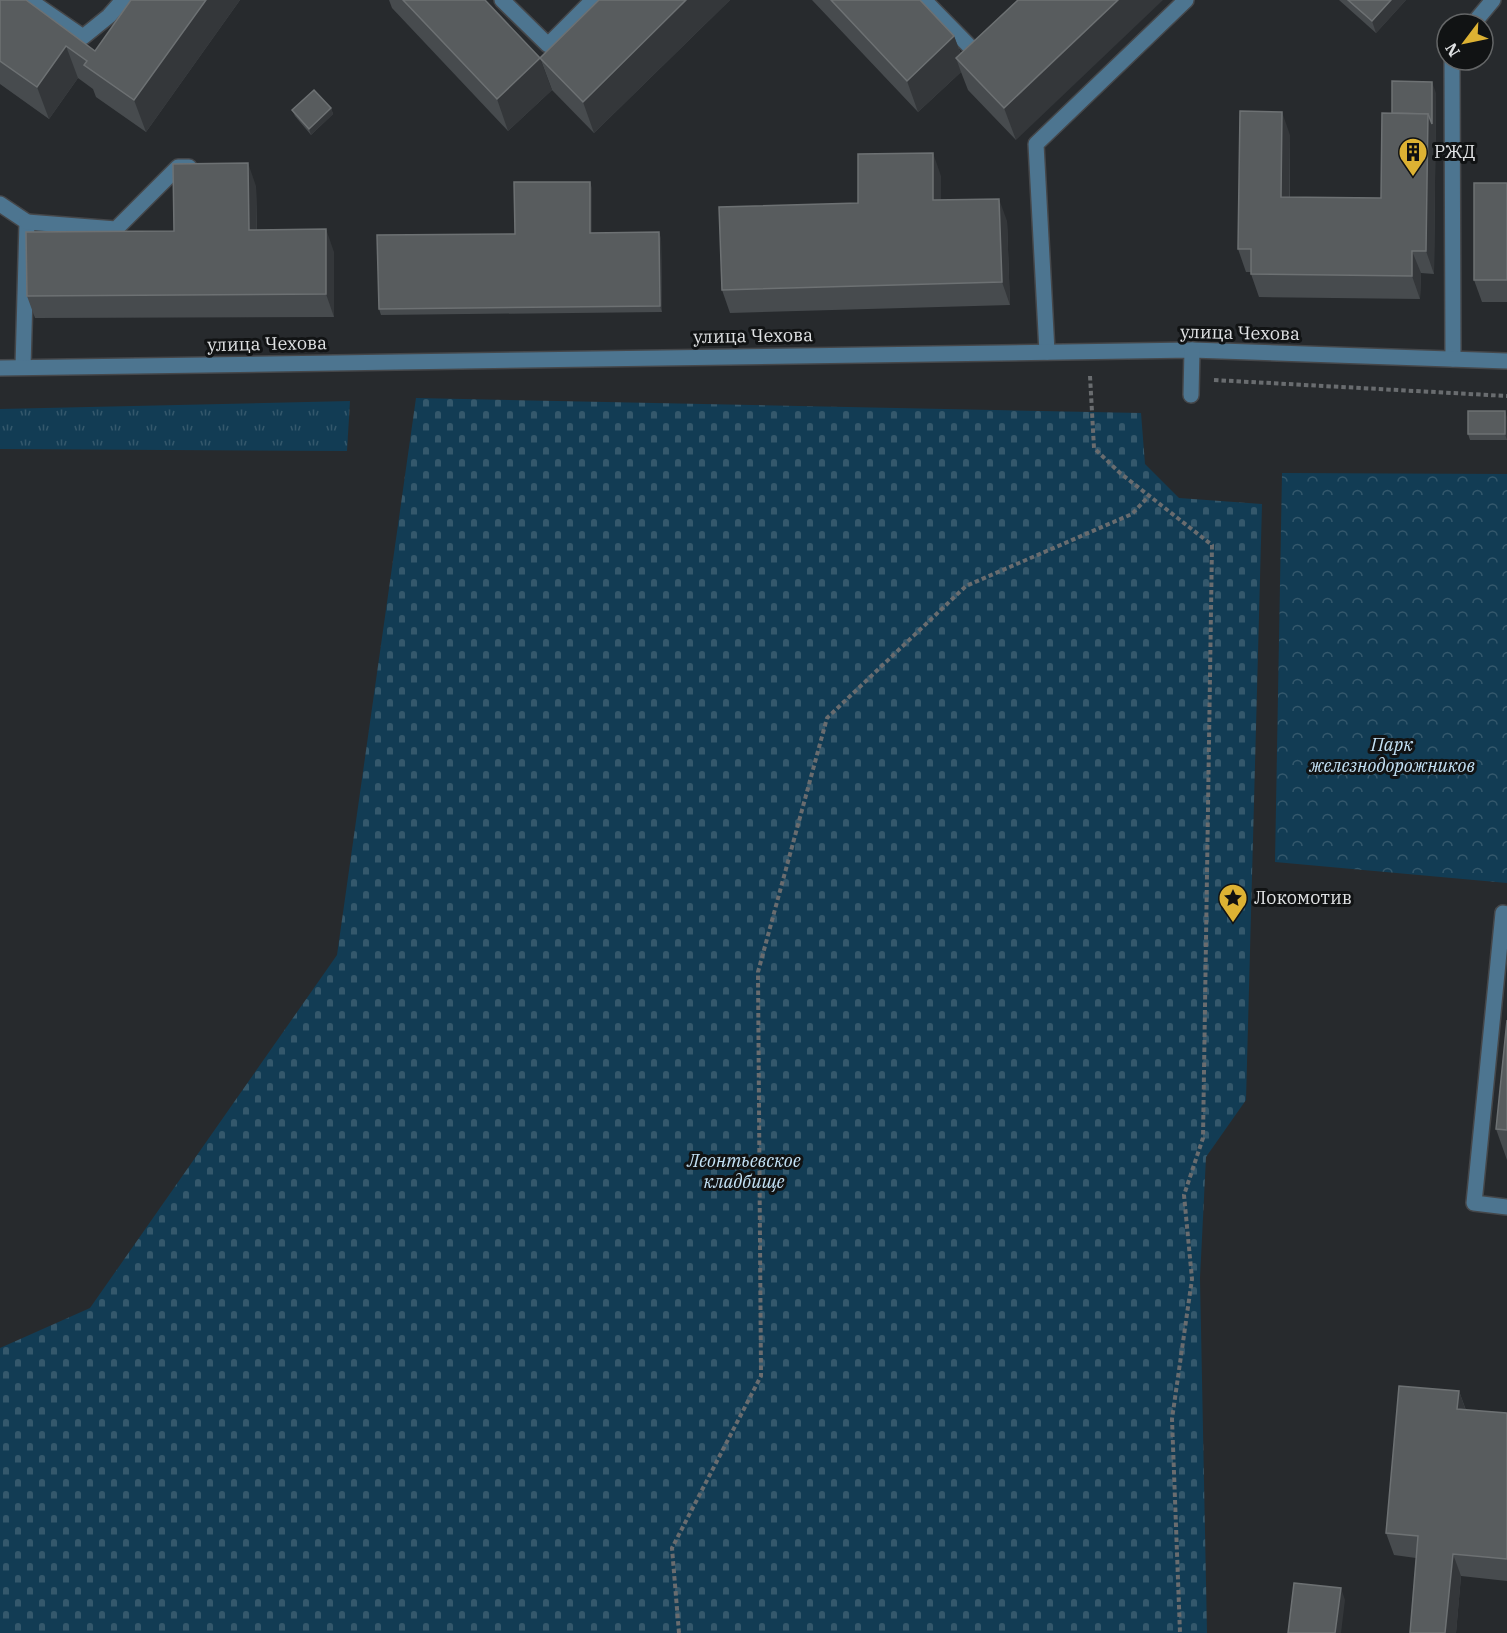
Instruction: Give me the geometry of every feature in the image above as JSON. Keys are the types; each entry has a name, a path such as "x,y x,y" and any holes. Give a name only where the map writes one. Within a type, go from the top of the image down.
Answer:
{"street":[{"path":"29,0 83,37 109,16 123,0"},
{"path":"502,0 548,45 593,0"},
{"path":"924,0 978,55 994,39"},
{"path":"1047,352 1036,144 1186,0"},
{"path":"1483,12 1493,0"},
{"path":"1452,72 1453,359"},
{"path":"0,204 27,222 116,230 178,167 209,166"},
{"path":"23,367 27,222"},
{"path":"1191,395 1192,350"},
{"name":"улица Чехова","path":"0,368 1192,350 1507,361"},
{"path":"1507,914 1503,914 1474,1203 1507,1207"}],"path":[{"path":"1100,376 1089,376 1094,448 1120,473 1212,545 1203,1138 1184,1195 1192,1279 1172,1419 1180,1633"},
{"path":"1191,378 1507,396"},
{"path":"679,1633 672,1548 761,1376 758,972 827,718 966,586 1132,514 1149,496"}],"green space":[{"name":"Леонтьевское кладбище","path":"416,398 1141,413 1145,464 1179,498 1262,504 1246,1100 1206,1157 1200,1278 1207,1633 0,1633 0,1348 90,1308 337,955"},
{"path":"350,401 347,451 0,449 0,409"},
{"name":"Парк железнодорожников","path":"1282,473 1507,474 1507,883 1275,862"}],"building":[{"path":"0,0 26,0 95,51 131,0 206,0 134,100 84,65 87,61 66,46 37,87 0,61"},
{"path":"403,0 485,0 540,58 497,99"},
{"path":"599,0 686,0 583,102 540,58"},
{"path":"831,0 920,0 954,36 907,81"},
{"path":"1018,0 1118,0 1004,108 956,58"},
{"path":"1348,0 1391,0 1372,21"},
{"path":"1392,81 1432,82 1432,124 1428,114 1392,113"},
{"path":"314,90 331,108 309,129 292,110"},
{"name":"РЖД","path":"1240,111 1282,112 1281,197 1381,198 1382,113 1428,114 1426,251 1412,251 1412,276 1251,274 1251,249 1238,249"},
{"path":"933,153 933,200 999,199 1002,282 722,290 719,207 858,203 858,154"},
{"path":"248,163 249,230 326,229 326,294 27,296 26,232 174,231 173,164"},
{"path":"514,182 590,182 590,233 659,232 660,306 379,309 377,235 515,234"},
{"path":"1474,183 1507,183 1507,280 1474,280"},
{"path":"1468,411 1505,411 1505,434 1468,434"},
{"path":"1507,1020 1507,1130 1496,1129"},
{"path":"1399,1386 1459,1391 1457,1409 1507,1413 1507,1559 1453,1554 1445,1633 1410,1633 1418,1536 1386,1533"},
{"path":"1294,1583 1341,1588 1335,1633 1288,1633"}],"place":[{"name":"РЖД","path":"1413,178"},
{"name":"Локомотив","path":"1233,924"}]}
